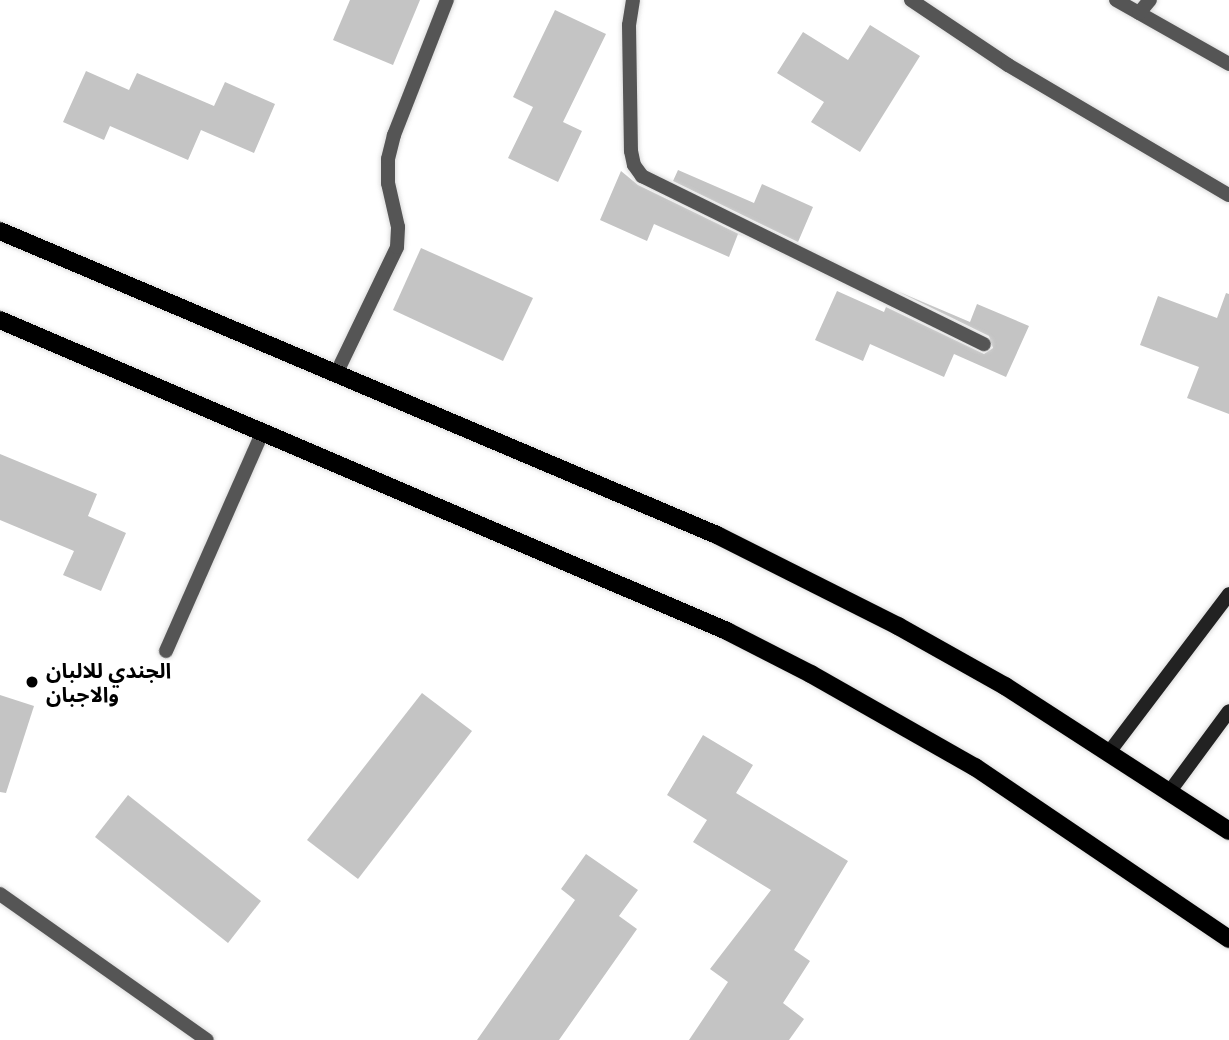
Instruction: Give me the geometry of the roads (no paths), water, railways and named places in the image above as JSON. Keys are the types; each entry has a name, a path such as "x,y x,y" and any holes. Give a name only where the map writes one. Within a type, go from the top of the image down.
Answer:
{"main road":[{"path":"0,230 718,534 898,626 1110,751 1229,831"},
{"path":"0,320 642,592 811,674 975,767 1229,939"},
{"path":"1110,751 1229,594"},
{"path":"1170,791 1229,711"}],"street":[{"path":"336,374 397,247 398,227 388,183 388,159 394,135 446,0"},
{"path":"633,0 629,25 631,151 634,165 642,176 984,344"},
{"path":"911,0 1008,65 1229,195"},
{"path":"1116,0 1229,64"},
{"path":"1139,13 1150,0"},
{"path":"166,651 263,431"},
{"path":"0,894 207,1040"}],"place":[{"name":"الجندي للالبان والاجبان","path":"32,682"}]}
